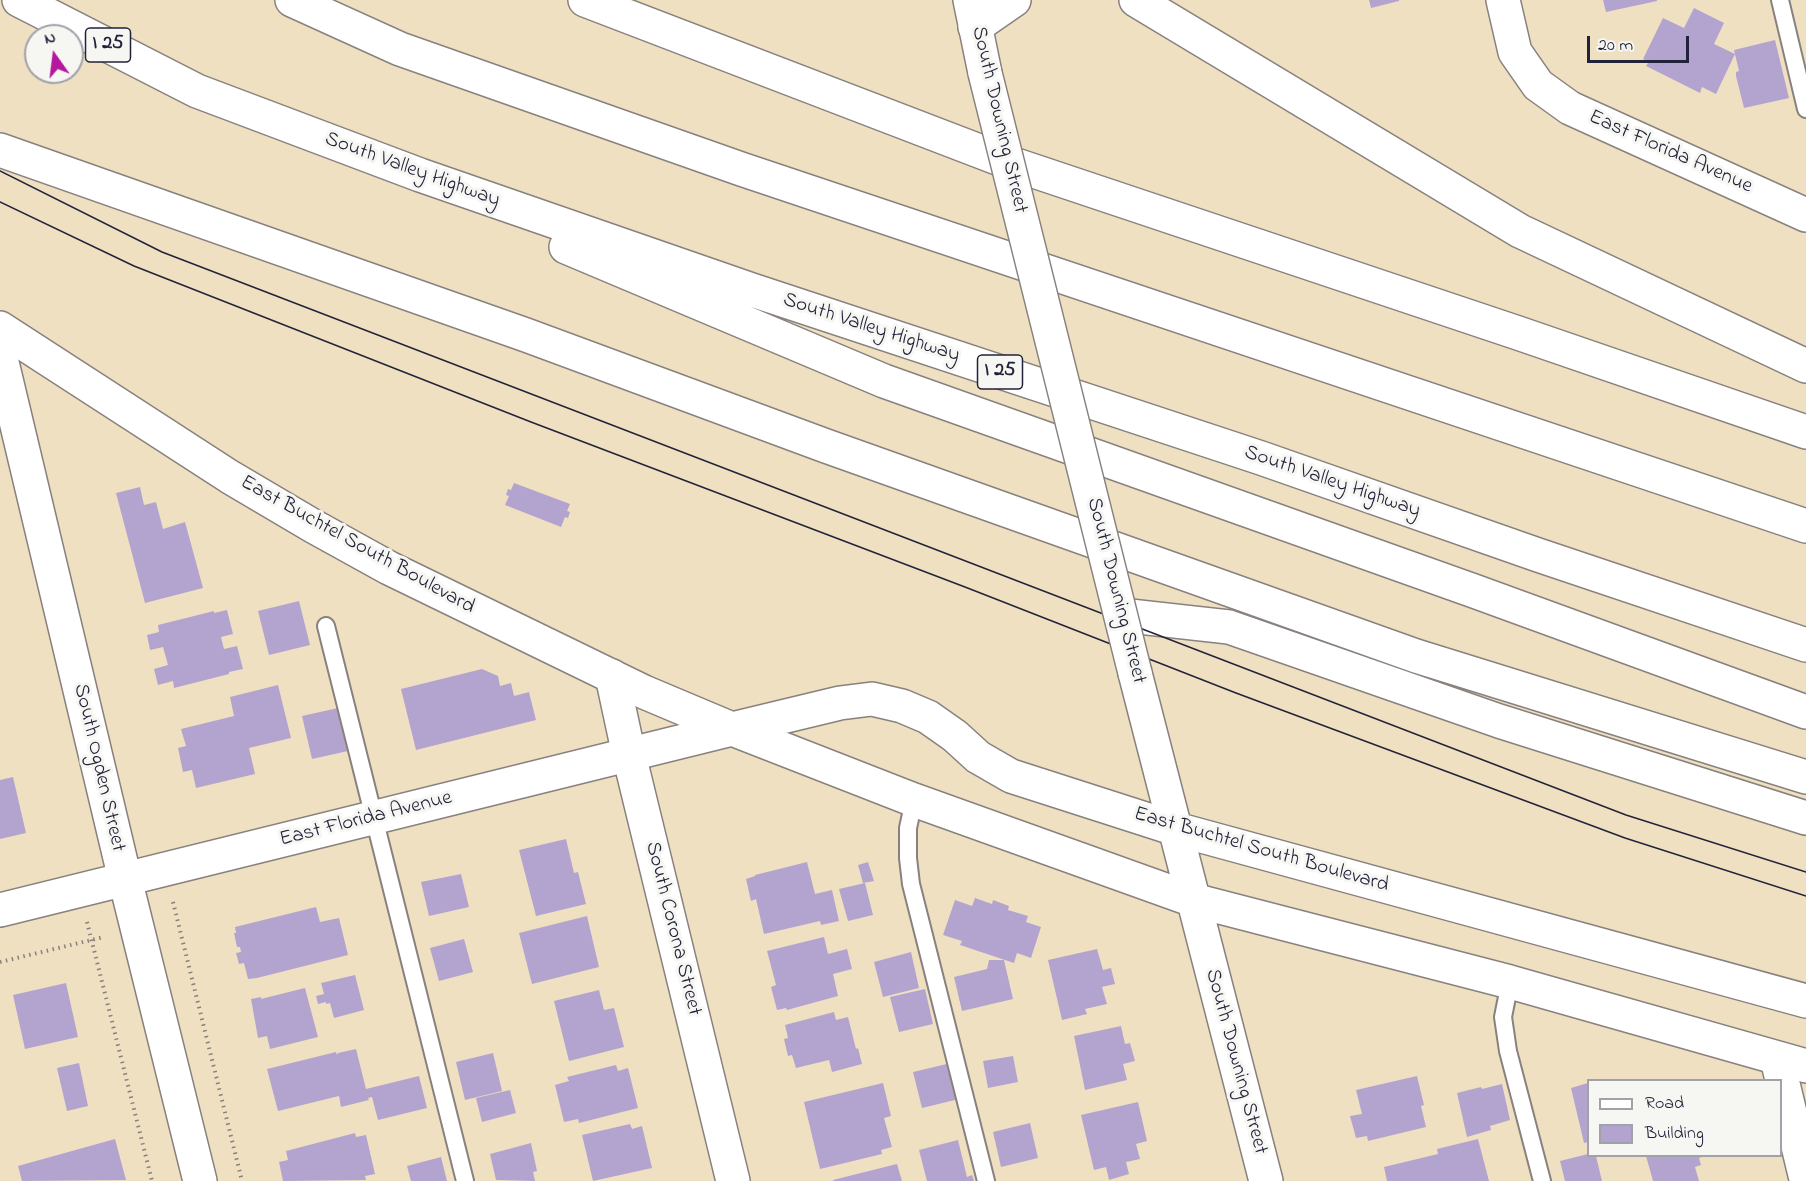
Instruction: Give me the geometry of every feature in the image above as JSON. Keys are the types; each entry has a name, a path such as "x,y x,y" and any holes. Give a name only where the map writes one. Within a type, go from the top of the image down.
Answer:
{"main road":[{"name":"South Valley Highway","path":"19,0 197,91 420,175 741,286 1261,458 1538,555 1806,645"},
{"path":"292,0 400,49 730,165 1806,526"},
{"path":"585,0 1013,164 1806,432"},
{"path":"973,13 1014,0"},
{"path":"1136,0 1520,231 1806,366"},
{"name":"East Florida Avenue","path":"1503,0 1515,52 1538,85 1570,108 1806,215"},
{"name":"South Downing Street","path":"973,13 985,73 1145,712 1266,1181"},
{"path":"197,91 884,381 1806,712"},
{"path":"0,150 526,335 826,446 1416,656 1806,777"},
{"name":"East Buchtel South Boulevard","path":"0,328 230,477 313,526 399,573 612,676 732,729 914,800 1193,900 1510,982 1792,1062"},
{"name":"South Ogden Street","path":"0,354 124,879 200,1181"},
{"path":"1121,615 1229,627 1499,721 1806,818"},
{"name":"South Corona Street","path":"612,676 629,755 733,1181"},
{"name":"East Buchtel South Boulevard","path":"732,729 840,702 872,699 902,706 928,717 978,757 1011,776 1176,829 1806,1001"},
{"name":"East Florida Avenue","path":"0,910 732,729"},
{"path":"1792,1062 1806,1179"}],"lane":[{"path":"1780,0 1806,109"},
{"path":"326,626 465,1181"},
{"path":"914,800 908,828 911,884 986,1181"},
{"path":"1510,982 1503,1017 1508,1051 1542,1181"}],"path":[{"path":"171,893 242,1181"},
{"path":"86,916 152,1181"},
{"path":"0,962 108,936"}],"building":[{"path":"1369,0 1399,0 1399,1 1371,8"},
{"path":"1603,0 1657,0 1657,1 1606,12"},
{"path":"1694,8 1724,23 1714,44 1735,54 1716,94 1702,87 1700,93 1646,66 1649,62 1643,59 1663,18 1684,28"},
{"path":"1775,40 1789,98 1744,108 1736,76 1736,72 1739,71 1734,50"},
{"path":"514,483 570,504 567,511 570,512 568,518 565,517 561,527 505,505 509,496 506,495 508,489 511,490"},
{"path":"140,487 144,505 156,502 163,529 185,522 203,588 145,603 116,493"},
{"path":"299,601 310,645 269,655 258,611"},
{"path":"227,610 233,634 221,637 224,649 237,646 243,669 174,688 173,681 158,685 154,669 168,665 163,647 150,650 147,635 159,632 158,625"},
{"path":"482,669 498,676 500,686 511,683 514,696 529,692 536,720 416,750 401,689"},
{"path":"278,685 291,738 249,748 255,774 196,788 192,770 183,772 178,748 186,746 181,729 234,716 230,697"},
{"path":"338,708 348,751 312,759 302,716"},
{"path":"13,777 26,833 0,839 0,780"},
{"path":"566,839 574,873 578,872 586,904 536,916 519,850"},
{"path":"807,862 815,894 832,890 839,921 821,925 820,921 764,934 756,899 751,901 746,879"},
{"path":"868,862 874,881 863,883 858,865"},
{"path":"461,874 469,907 429,916 421,882"},
{"path":"865,883 873,915 848,921 839,889"},
{"path":"975,898 992,904 993,900 1009,906 1008,910 1028,916 1026,922 1041,927 1031,958 1017,953 1014,963 960,945 962,941 943,935 955,900 972,906"},
{"path":"316,907 320,922 339,918 348,955 248,979 244,963 239,964 236,953 241,952 240,947 237,947 235,927"},
{"path":"587,916 599,967 532,984 519,933"},
{"path":"824,937 828,954 847,949 852,969 833,974 838,996 787,1010 786,1008 777,1010 771,987 776,985 767,951"},
{"path":"464,939 473,972 439,981 430,948"},
{"path":"1097,949 1103,970 1111,968 1115,984 1102,987 1107,1004 1085,1009 1087,1014 1062,1020 1048,960"},
{"path":"911,952 919,988 883,997 874,962"},
{"path":"989,960 1004,960 1013,999 962,1011 954,977 987,969"},
{"path":"355,975 364,1010 334,1018 330,1003 318,1004 316,996 324,994 321,983"},
{"path":"66,983 78,1037 25,1049 13,995"},
{"path":"305,988 318,1037 270,1049 267,1036 258,1038 251,999 261,997 261,999"},
{"path":"925,989 933,1024 899,1032 890,997"},
{"path":"599,990 604,1010 614,1008 624,1047 569,1061 554,1001"},
{"path":"834,1012 836,1020 848,1017 862,1064 832,1072 829,1060 796,1068 792,1055 788,1056 784,1039 788,1038 785,1025"},
{"path":"1121,1026 1125,1044 1130,1043 1135,1061 1123,1064 1127,1080 1085,1090 1074,1036"},
{"path":"356,1049 366,1089 419,1076 427,1108 378,1120 372,1097 368,1098 369,1100 341,1107 339,1096 278,1111 267,1069"},
{"path":"493,1053 502,1091 465,1100 456,1062"},
{"path":"1013,1056 1018,1082 988,1088 983,1061"},
{"path":"79,1063 88,1106 67,1111 57,1068"},
{"path":"951,1063 959,1099 922,1108 913,1072"},
{"path":"616,1065 618,1071 628,1068 638,1108 579,1123 578,1119 564,1122 555,1085 569,1081 567,1077"},
{"path":"1417,1076 1424,1105 1421,1106 1426,1127 1368,1141 1367,1136 1356,1138 1350,1116 1362,1114 1356,1090"},
{"path":"883,1083 891,1116 884,1118 892,1147 881,1150 882,1154 820,1169 804,1102"},
{"path":"1587,1083 1587,1142 1584,1143 1571,1088"},
{"path":"1502,1084 1510,1120 1490,1126 1491,1130 1467,1137 1457,1093"},
{"path":"510,1090 516,1113 482,1122 476,1098"},
{"path":"1138,1102 1147,1141 1136,1144 1140,1159 1126,1162 1129,1174 1109,1180 1106,1167 1094,1170 1081,1115"},
{"path":"1030,1123 1038,1158 1001,1167 993,1132"},
{"path":"630,1124 632,1129 642,1126 652,1168 593,1181 582,1135"},
{"path":"355,1133 356,1137 366,1135 375,1174 365,1176 366,1180 283,1181 279,1162 288,1160 286,1151"},
{"path":"115,1139 126,1180 22,1181 18,1166"},
{"path":"1478,1139 1489,1181 1387,1181 1384,1167 1438,1154 1437,1149"},
{"path":"958,1140 967,1177 972,1175 974,1181 927,1181 919,1150"},
{"path":"531,1143 537,1171 533,1172 535,1181 496,1180 490,1154"},
{"path":"1587,1154 1587,1157 1596,1157 1602,1181 1565,1181 1560,1161"},
{"path":"441,1157 447,1181 411,1181 407,1166"},
{"path":"1646,1157 1702,1157 1699,1158 1701,1165 1695,1167 1699,1181 1653,1181"},
{"path":"897,1164 902,1181 833,1181 833,1180"}],"tram line":[{"path":"0,171 162,252 1626,815 1806,872"},
{"path":"0,202 134,266 531,422 1236,693 1625,838 1806,896"}]}
